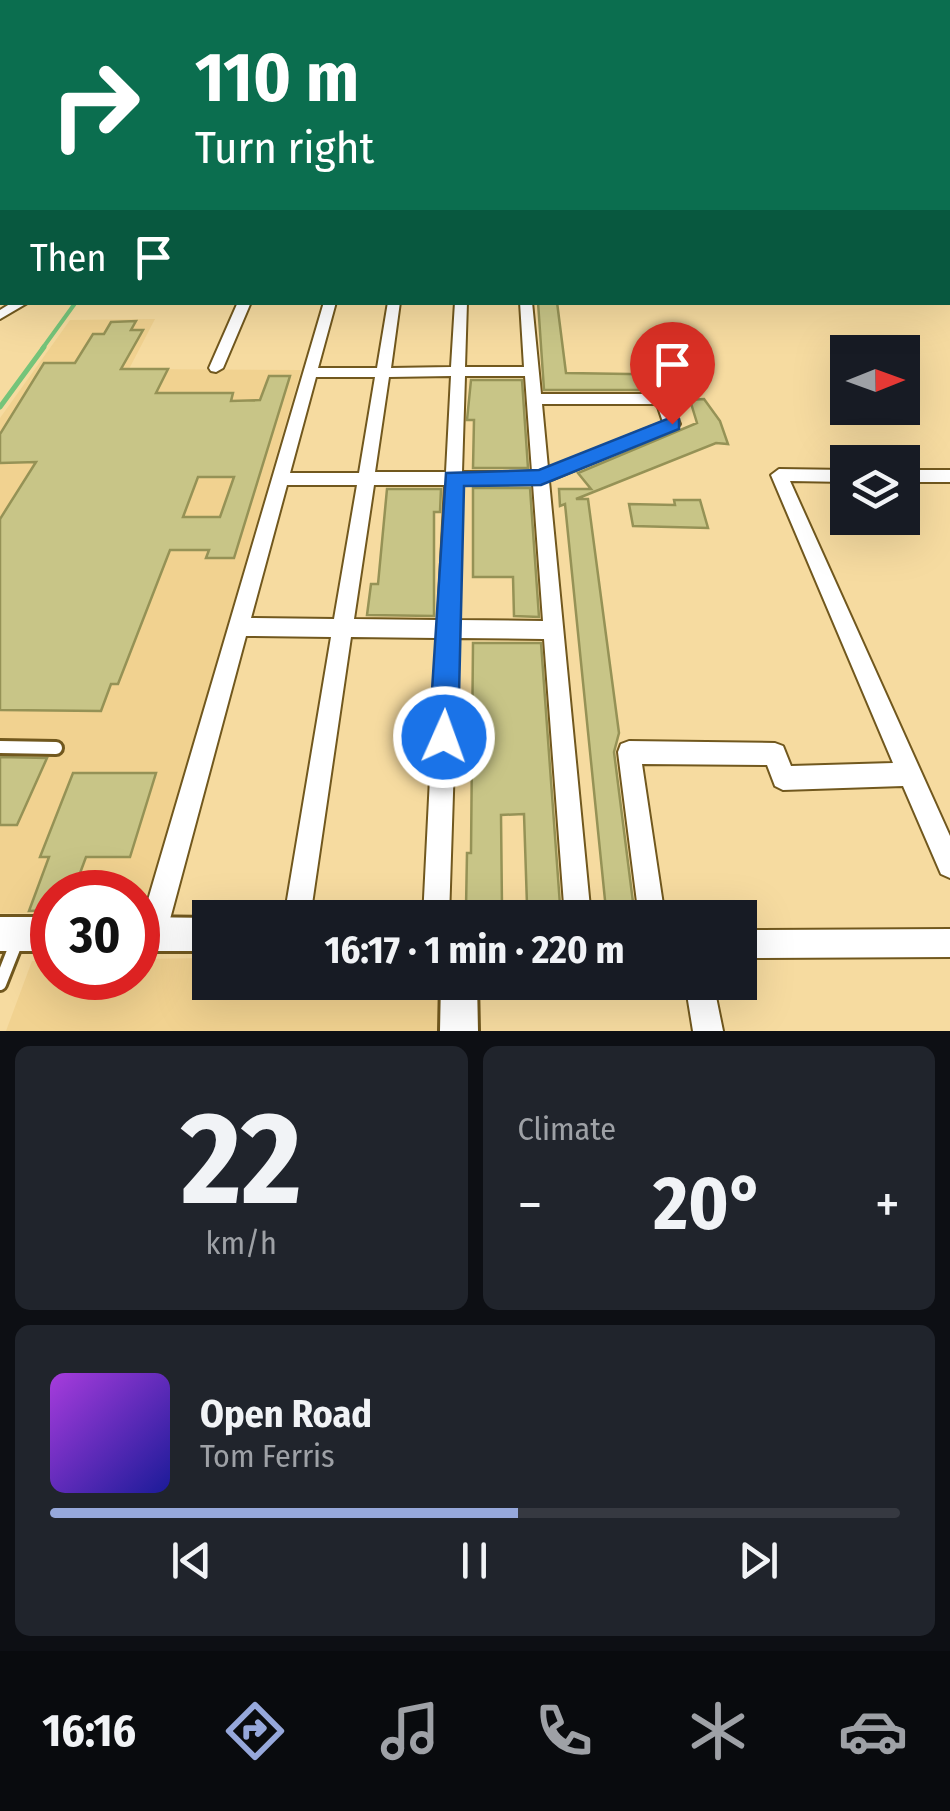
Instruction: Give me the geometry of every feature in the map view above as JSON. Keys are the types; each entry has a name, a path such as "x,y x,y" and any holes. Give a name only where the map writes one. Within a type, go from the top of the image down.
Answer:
{"street":[{"path":"216,368 243,305"},
{"path":"160,885 329,305"},
{"path":"300,900 393,305"},
{"path":"437,900 461,305"},
{"path":"526,305 576,900"},
{"path":"310,372 532,370"},
{"path":"280,480 541,478 672,424 664,399 534,399"},
{"path":"830,476 779,475 950,865"},
{"path":"920,476 950,476"},
{"path":"238,628 554,630"},
{"path":"650,900 629,752 775,754 783,778 907,774"},
{"path":"160,934 192,934"},
{"path":"757,944 950,944"},
{"path":"459,1031 460,1000"},
{"path":"702,1000 708,1031"}],"lane":[{"path":"0,747 56,748"},
{"path":"0,984 24,934"}],"shaded area":[{"path":"155,319 129,369 301,370 156,870 30,870 30,913 0,913 0,418 70,320"},
{"path":"192,958 192,1000 447,1000 446,1031 6,1031 30,966 30,1000 160,1000 160,959"}],"building":[{"path":"538,305 557,305 566,373 692,375 698,394 663,390 544,390"},
{"path":"136,321 131,330 143,330 121,369 168,369 156,393 233,393 231,401 260,400 269,376 290,376 234,558 206,558 209,550 170,550 118,684 111,684 101,711 0,710 0,519 36,462 0,463 0,434 44,363 75,363 93,334 104,334 111,322","holes":["198,477 234,477 220,517 183,517"]},
{"path":"471,380 522,380 528,468 473,468 474,420 467,420"},
{"path":"704,399 720,421 728,444 716,443 576,499 588,499 619,733 614,752 633,900 605,900 565,504 560,506 559,489 591,489 578,473 697,423 690,400"},
{"path":"473,488 530,488 539,617 514,616 513,577 473,577"},
{"path":"387,489 441,489 440,512 434,512 434,616 367,615 371,584 378,584"},
{"path":"674,500 700,500 708,528 633,526 629,504 675,505"},
{"path":"473,643 541,643 560,900 527,900 524,814 501,815 502,900 466,900 467,853 471,853"},
{"path":"0,757 47,758 17,825 0,825"},
{"path":"73,773 156,773 130,857 86,857 81,870 44,870 49,857 40,857"}],"waterway":[{"path":"42,349 74,305"},
{"path":"0,407 44,347"}],"route":[{"path":"444,737 454,478 541,478 672,424"}]}
